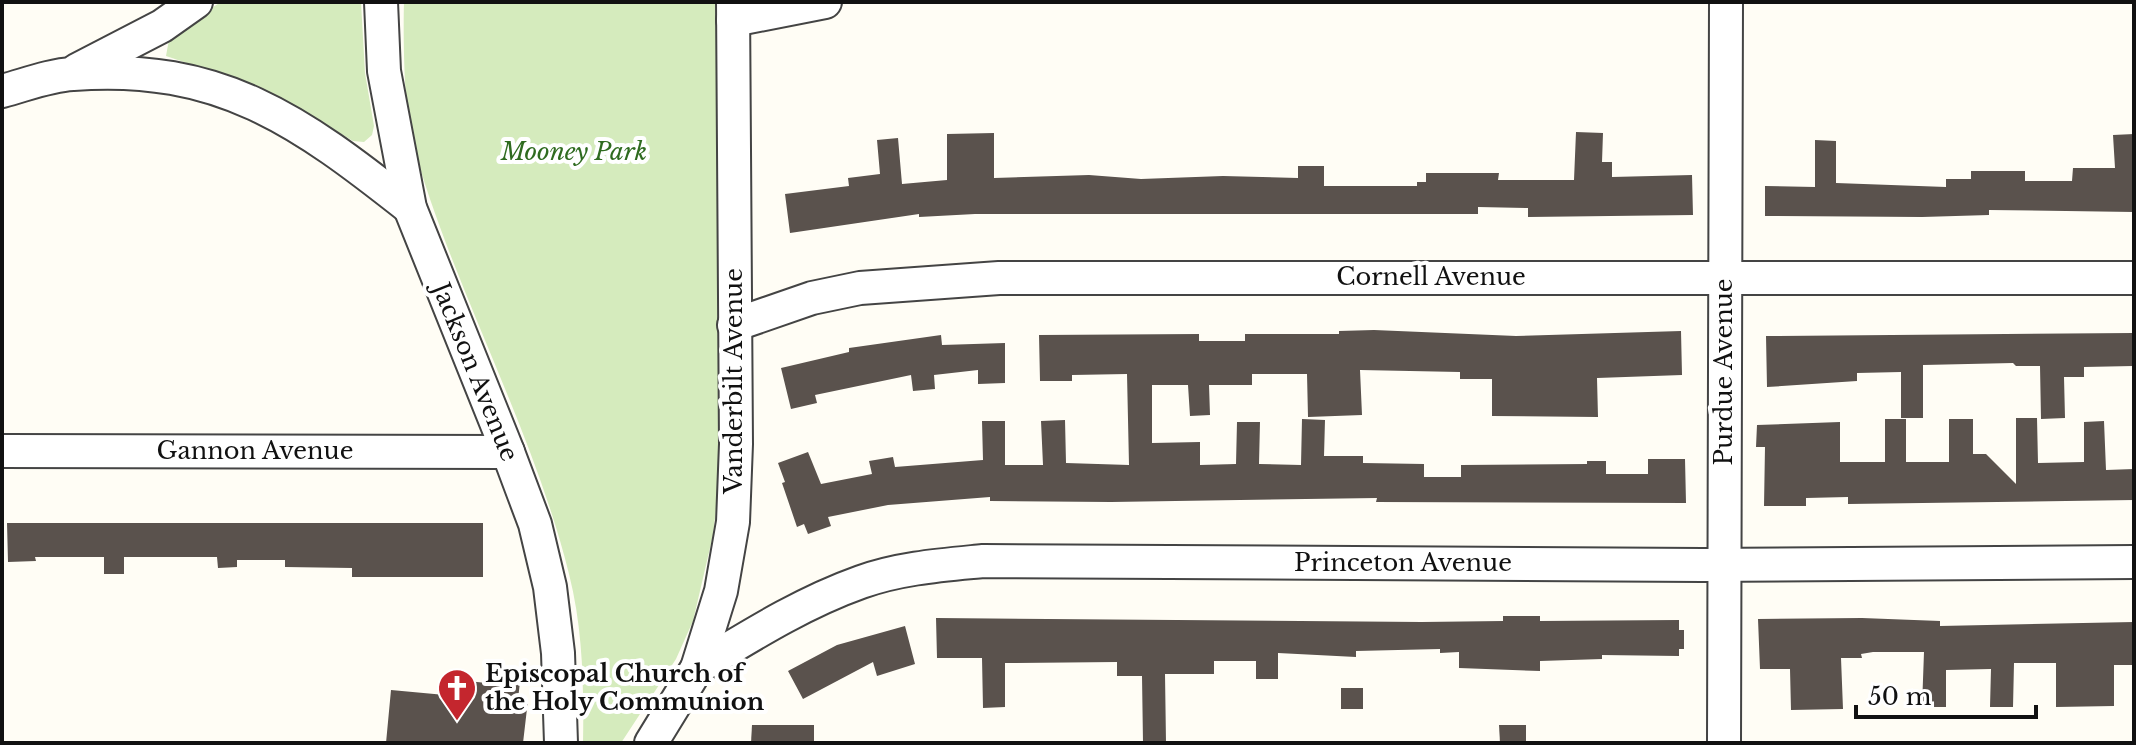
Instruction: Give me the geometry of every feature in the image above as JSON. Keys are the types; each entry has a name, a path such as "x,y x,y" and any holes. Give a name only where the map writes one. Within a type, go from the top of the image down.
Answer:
{"street":[{"path":"71,74 162,26 196,2"},
{"name":"Jackson Avenue","path":"381,2 384,71 410,208 535,524 550,587 558,653 561,743"},
{"path":"733,11 825,2"},
{"name":"Purdue Avenue","path":"1724,743 1726,2"},
{"name":"Vanderbilt Avenue","path":"651,743 697,668 721,591 733,522 736,444 733,11"},
{"path":"2,91 71,74 148,73 208,83 259,105 329,144 410,208"},
{"name":"Cornell Avenue","path":"734,325 812,298 860,288 985,278 2134,278"},
{"name":"Gannon Avenue","path":"2,451 508,452"},
{"name":"Princeton Avenue","path":"697,668 790,612 863,581 929,566 983,561 1724,565 2134,562"}],"green space":[{"path":"221,2 361,2 365,73 374,126 372,135 364,142 353,141 295,106 252,85 166,56 170,34"},
{"name":"Mooney Park","path":"404,2 722,2 722,459 713,535 693,621 676,659 621,743 583,743 582,658 569,574 535,464 449,250 412,141 406,92"}],"building":[{"path":"1576,132 1603,133 1602,162 1612,162 1612,177 1692,175 1693,215 1528,217 1528,208 1478,207 1478,214 975,214 919,217 919,214 790,233 785,194 849,186 848,178 880,174 877,140 898,138 902,184 947,180 947,134 994,133 994,178 1089,175 1141,179 1223,176 1298,178 1298,166 1324,166 1324,186 1417,186 1417,182 1426,182 1426,173 1499,173 1498,180 1574,180"},
{"path":"2134,134 2134,212 1989,210 1989,215 1922,217 1765,216 1765,186 1815,187 1815,140 1836,141 1836,183 1946,187 1946,179 1971,179 1971,171 2025,171 2025,181 2072,181 2073,168 2115,168 2113,135"},
{"path":"1339,331 1516,336 1681,331 1682,375 1597,378 1598,417 1492,416 1492,379 1460,379 1460,372 1360,370 1362,415 1308,417 1307,374 1252,374 1252,385 1209,385 1210,415 1190,416 1188,385 1152,385 1152,443 1200,442 1200,465 1236,464 1237,422 1260,422 1259,464 1301,465 1302,419 1325,420 1324,456 1363,456 1363,463 1424,464 1424,477 1461,477 1461,465 1587,464 1587,461 1606,461 1606,474 1648,474 1648,459 1685,459 1686,503 1376,502 1377,498 990,501 990,497 888,505 828,517 831,526 808,534 804,524 797,527 782,483 785,482 778,463 808,452 821,484 872,474 869,461 893,457 895,467 983,460 982,421 1005,421 1005,465 1043,465 1041,421 1065,420 1066,463 1129,465 1127,374 1072,375 1072,381 1040,381 1039,335 1199,334 1199,341 1245,341 1245,334 1339,334"},
{"path":"2134,333 2133,366 2084,367 2084,377 2064,377 2065,418 2041,419 2040,366 2016,366 2013,363 1923,365 1923,418 1901,418 1901,372 1857,373 1857,381 1767,387 1766,336"},
{"path":"941,335 942,345 1005,343 1005,383 978,384 978,370 934,375 935,389 913,391 911,375 815,395 817,403 791,409 781,368 849,352 849,348"},
{"path":"2016,418 2037,418 2038,463 2084,462 2084,422 2104,421 2106,470 2134,469 2134,500 1848,504 1848,497 1806,498 1806,506 1764,506 1765,447 1756,447 1757,425 1840,422 1840,462 1885,462 1885,419 1906,419 1906,462 1949,462 1949,419 1973,419 1973,454 1986,454 2016,484"},
{"path":"7,523 483,523 483,577 352,577 352,568 285,567 285,560 237,560 237,567 218,568 217,557 124,557 124,574 104,574 104,557 35,557 36,561 8,562"},
{"path":"1503,616 1540,616 1540,621 1679,620 1679,630 1684,630 1684,649 1679,649 1679,656 1602,655 1602,659 1540,661 1540,671 1459,668 1459,652 1440,653 1440,649 1356,651 1356,657 1278,653 1278,679 1256,679 1256,661 1214,661 1214,674 1165,674 1166,743 1143,743 1142,676 1117,676 1117,662 1005,663 1005,707 983,708 982,658 937,658 936,618 1422,622 1503,621"},
{"path":"1758,619 1940,621 1940,626 2134,622 2134,665 2114,665 2114,706 2056,707 2056,663 2014,663 2013,707 1990,707 1991,669 1946,670 1946,707 1922,707 1924,652 1873,652 1861,654 1862,658 1841,658 1843,709 1791,710 1790,669 1760,669"},
{"path":"905,626 915,664 877,676 873,662 803,699 788,671 837,645"},
{"name":"Episcopal Church of the Holy Communion","path":"488,679 520,682 518,699 528,700 523,743 386,743 391,690 445,695 446,687 466,689 467,681 487,683"},
{"path":"1341,688 1363,688 1363,709 1341,709"},
{"path":"752,725 814,725 814,743 751,743"},
{"path":"1499,725 1526,725 1526,743 1500,743"}],"place":[{"name":"Episcopal Church of the Holy Communion","path":"457,722"}]}
